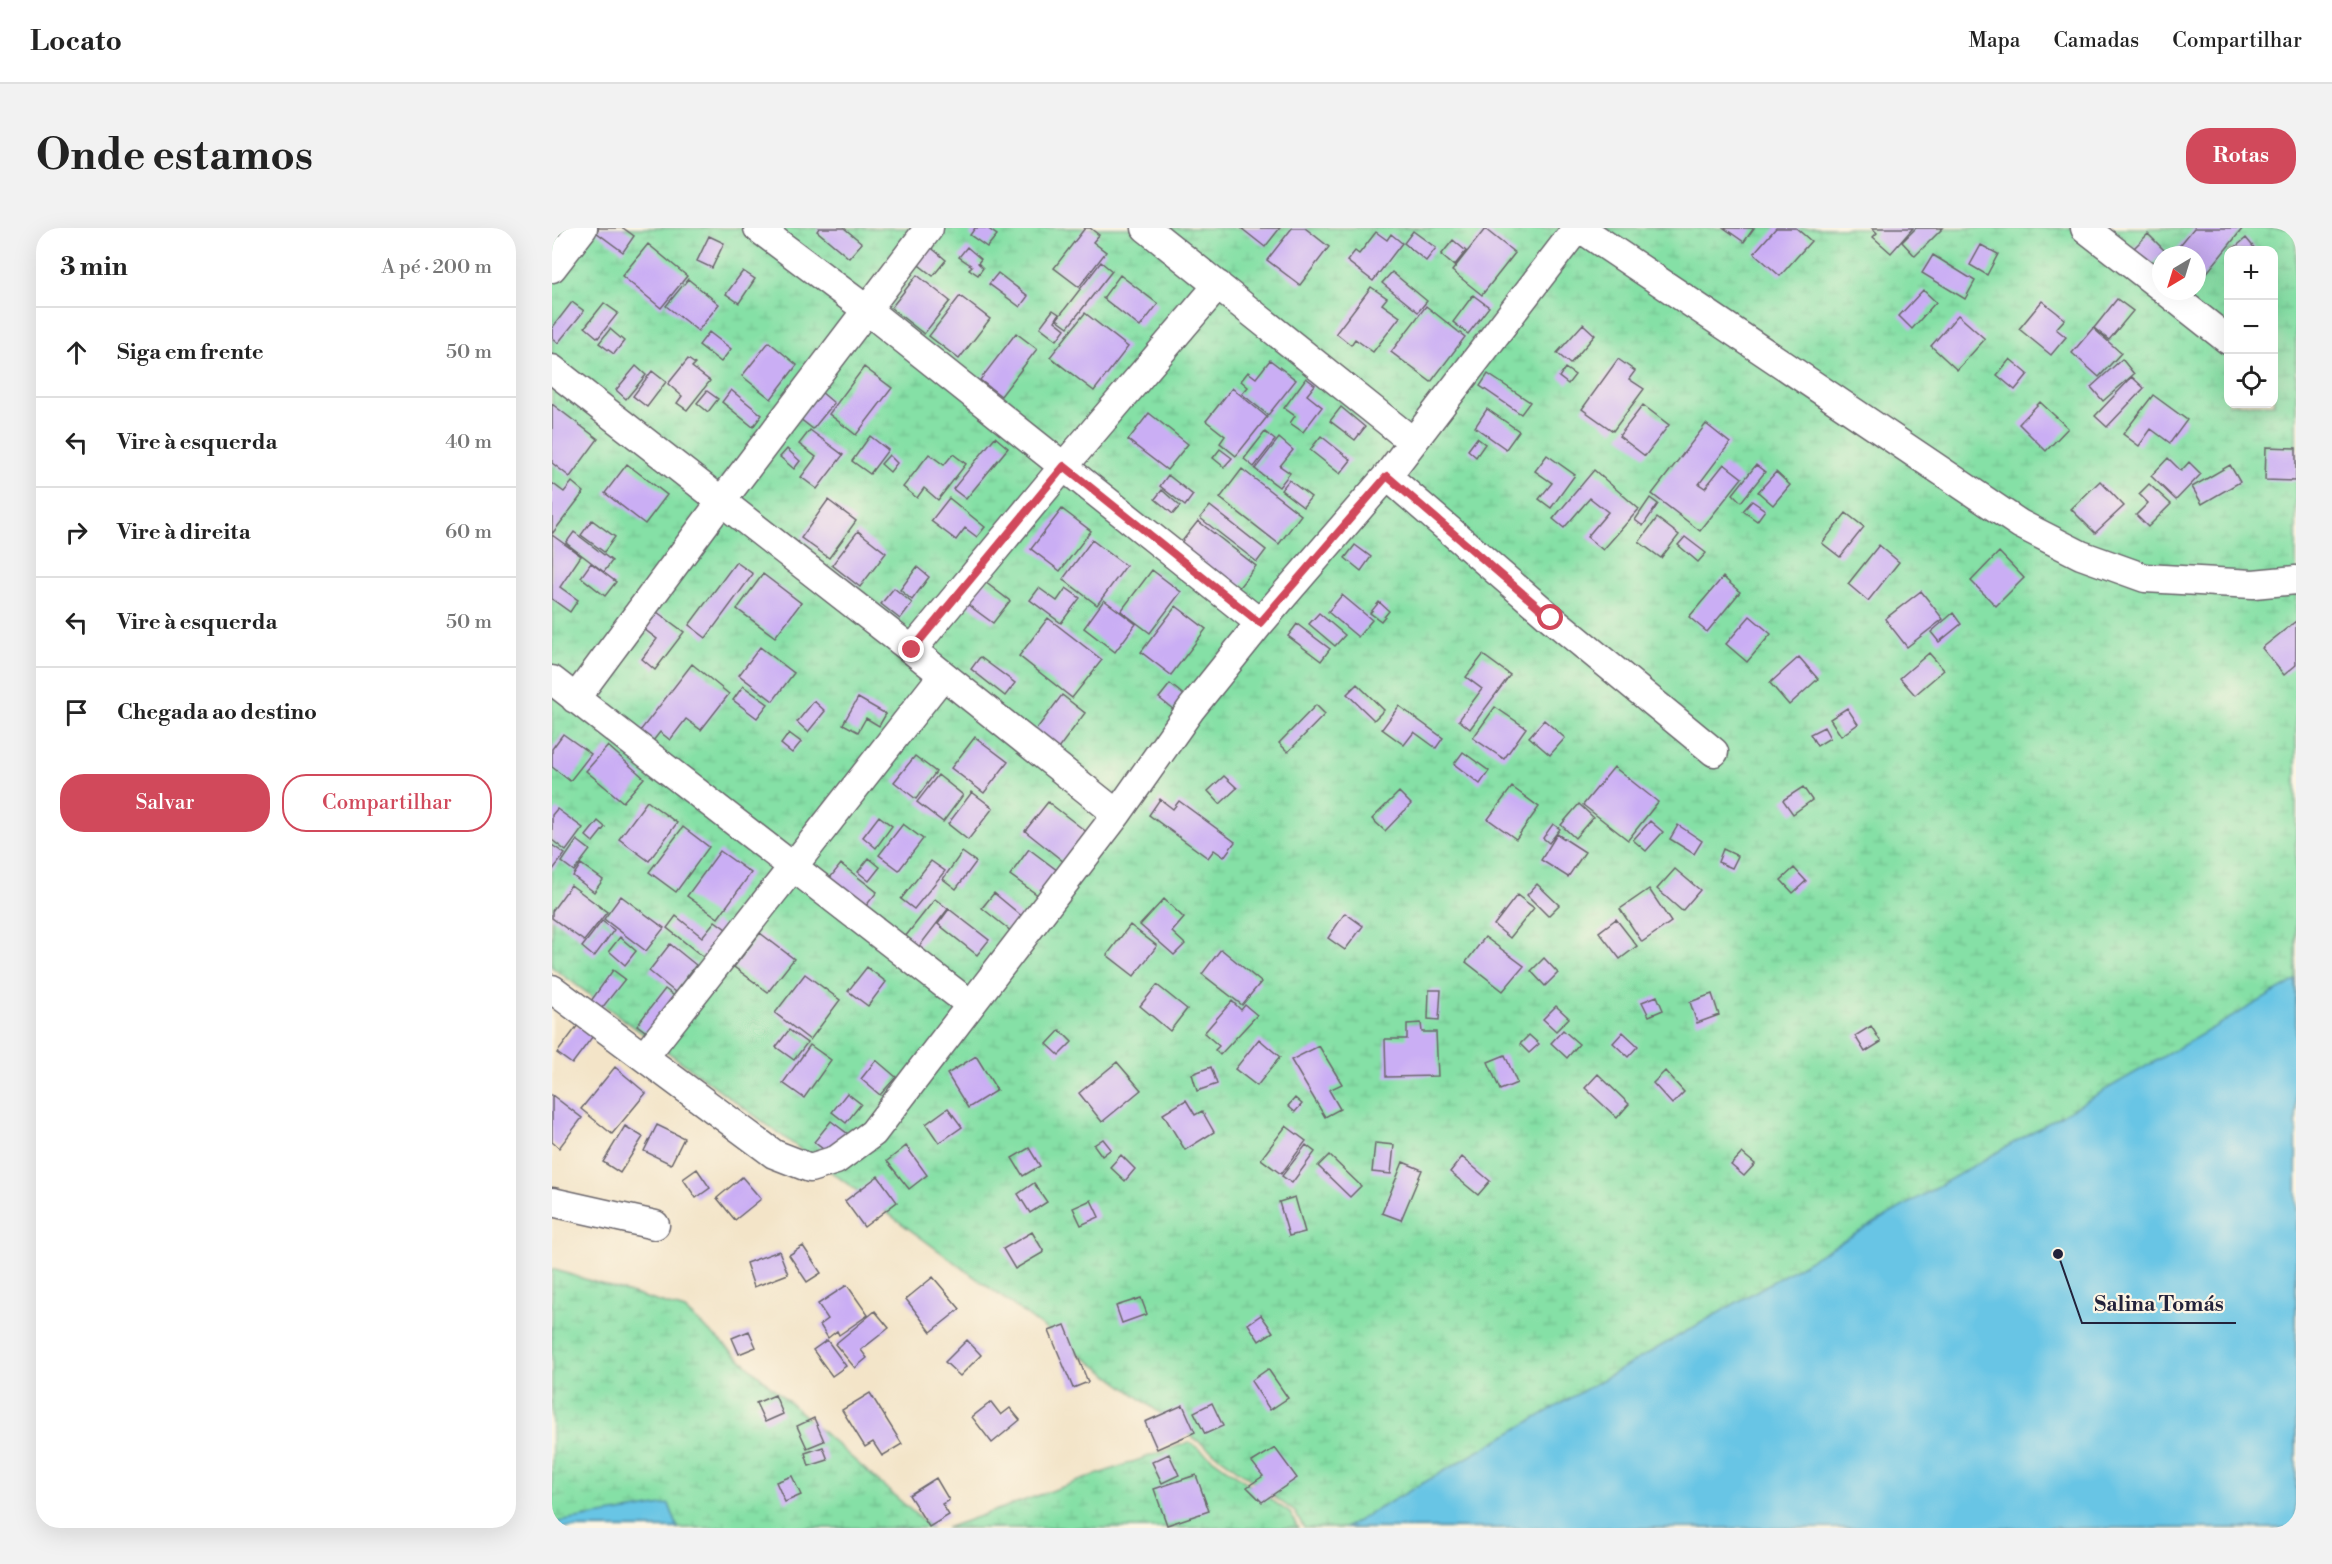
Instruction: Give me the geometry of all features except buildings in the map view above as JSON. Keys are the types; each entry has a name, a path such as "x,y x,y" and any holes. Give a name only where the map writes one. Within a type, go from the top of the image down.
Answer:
{"street":[{"path":"552,268 583,228"},
{"path":"758,228 867,309 1260,623"},
{"path":"575,699 929,228"},
{"path":"1146,228 1412,441"},
{"path":"552,989 774,1154 810,1168 836,1160 873,1133 1117,814 1191,709 1260,623 1387,476 1579,228 2020,524 2082,555 2145,578 2253,584 2296,580"},
{"path":"2085,228 2152,280"},
{"path":"912,650 1218,285"},
{"path":"2178,300 2224,336"},
{"path":"552,369 912,650 1117,814"},
{"path":"1387,476 1551,618 1714,752"},
{"path":"644,1057 943,675"},
{"path":"552,680 971,1005"},
{"path":"552,1202 655,1225"}],"green space":[{"path":"552,228 2296,228 2296,1528 1304,1528 1295,1512 552,967"},
{"path":"552,1269 685,1310 931,1528 552,1528"},
{"path":"1189,1442 1290,1513 1298,1528 946,1528"}],"water":[{"path":"2296,980 2296,1528 1345,1528"},
{"path":"669,1504 678,1528 552,1528 552,1523"}],"place":[{"name":"Salina Tomás","path":"2058,1254"}],"route":[{"path":"912,650 1064,466 1260,623 1387,476 1551,618"}]}
